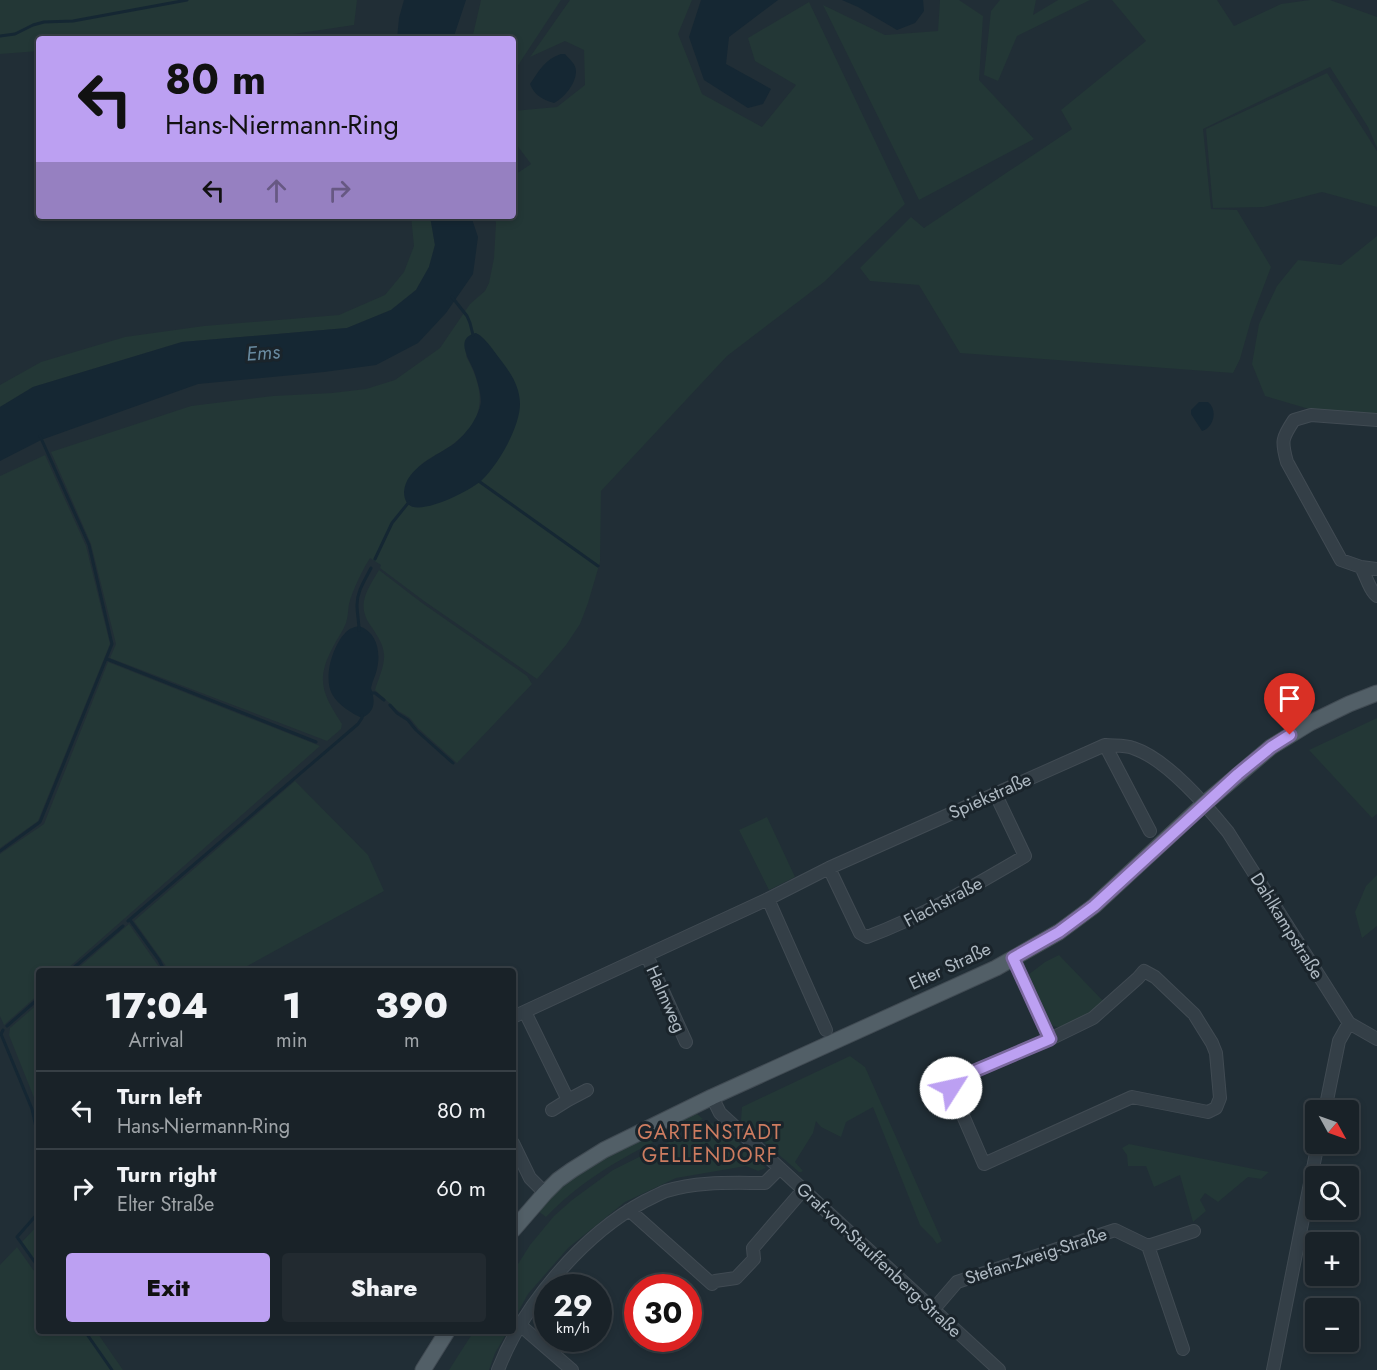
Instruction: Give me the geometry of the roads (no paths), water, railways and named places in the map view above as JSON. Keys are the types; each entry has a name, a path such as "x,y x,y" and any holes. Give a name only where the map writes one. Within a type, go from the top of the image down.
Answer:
{"main road":[{"name":"Elter Straße","path":"516,1227 558,1180 588,1159 712,1097 996,968 1059,932 1094,906 1204,804 1271,747 1310,723 1377,693"},
{"path":"423,1370 446,1334"}],"street":[{"path":"1377,420 1311,415 1294,420 1285,433 1283,446 1287,462 1341,560 1361,567 1377,569"},
{"path":"1361,567 1372,592 1377,596"},
{"path":"1105,745 1132,747 1155,759 1204,804"},
{"path":"1105,745 1150,831"},
{"name":"Spiekstraße","path":"519,1015 768,899 829,868 1105,745"},
{"name":"Flachstraße","path":"829,868 860,933 867,937 897,926 970,889 1025,856 995,794"},
{"name":"Dahlkampstraße","path":"1204,804 1228,832 1349,1023 1377,1039"},
{"path":"768,899 826,1030"},
{"name":"Halmweg","path":"647,956 686,1042"},
{"path":"1013,958 1050,1039"},
{"path":"1144,971 1155,977 1194,1014 1212,1043 1216,1053 1220,1098 1216,1108 1208,1112 1132,1097 984,1164 951,1088 956,1079 1050,1039 1093,1018 1144,971"},
{"path":"519,1015 567,1100"},
{"path":"1327,1100 1340,1041 1349,1023"},
{"path":"552,1110 586,1090"},
{"name":"Graf-von-Stauffenberg-Straße","path":"712,1097 720,1113 999,1370"},
{"path":"516,1149 530,1178 544,1194"},
{"path":"1273,1370 1316,1154"},
{"path":"516,1332 545,1290 565,1266 600,1232 628,1210 663,1192 689,1185 765,1183 779,1169"},
{"path":"628,1210 712,1284 715,1281 736,1278 754,1259 753,1248 803,1190"},
{"name":"Stefan-Zweig-Straße","path":"933,1310 957,1282 1116,1230 1148,1246"},
{"path":"1183,1349 1148,1246 1194,1232"},
{"path":"520,1325 572,1370"},
{"path":"498,1370 515,1334"}],"water":[{"path":"404,0 466,0 454,36 397,36"},
{"path":"701,0 778,0 729,37 726,64 771,89 763,104 748,108 704,80 689,37"},
{"path":"842,0 923,0 924,11 915,23 897,30"},
{"path":"565,54 574,64 575,76 569,90 554,103 539,97 530,84 547,62"},
{"name":"Ems","path":"431,219 472,219 478,237 473,274 446,313 418,343 376,365 198,384 41,440 0,461 0,407 33,387 182,342 347,328 391,310 416,290 429,267 435,245"},
{"path":"476,333 491,346 515,382 520,404 516,423 501,455 482,480 445,501 434,505 414,507 407,503 404,495 410,476 424,463 459,440 470,427 478,412 481,402 480,390 464,344 469,336"},
{"path":"1199,402 1208,402 1214,414 1212,422 1202,431 1191,414 1191,410"},
{"path":"359,626 374,638 378,650 378,663 371,688 373,705 370,712 362,718 338,702 329,687 329,670 333,653 341,638 352,628"}],"waterway":[{"path":"0,36 15,34 44,22 73,21 187,0"},
{"path":"452,297 467,316 473,335"},
{"path":"0,851 40,822 112,644 89,545 40,436"},
{"path":"480,482 598,566"},
{"path":"375,559 392,523 409,502"},
{"path":"359,630 357,600 371,568"},
{"path":"107,659 316,742"},
{"path":"372,693 384,700"},
{"path":"390,705 453,763"},
{"path":"128,921 358,724 362,715"},
{"path":"130,920 163,968"},
{"path":"73,968 123,926"},
{"path":"7,1026 36,1001"},
{"path":"3,1030 1,1034 32,1109 36,1127"},
{"path":"36,1215 17,1237 36,1264"},
{"path":"87,1334 112,1370"}],"district":[{"name":"GARTENSTADT GELLENDORF","path":"710,1144"}]}
